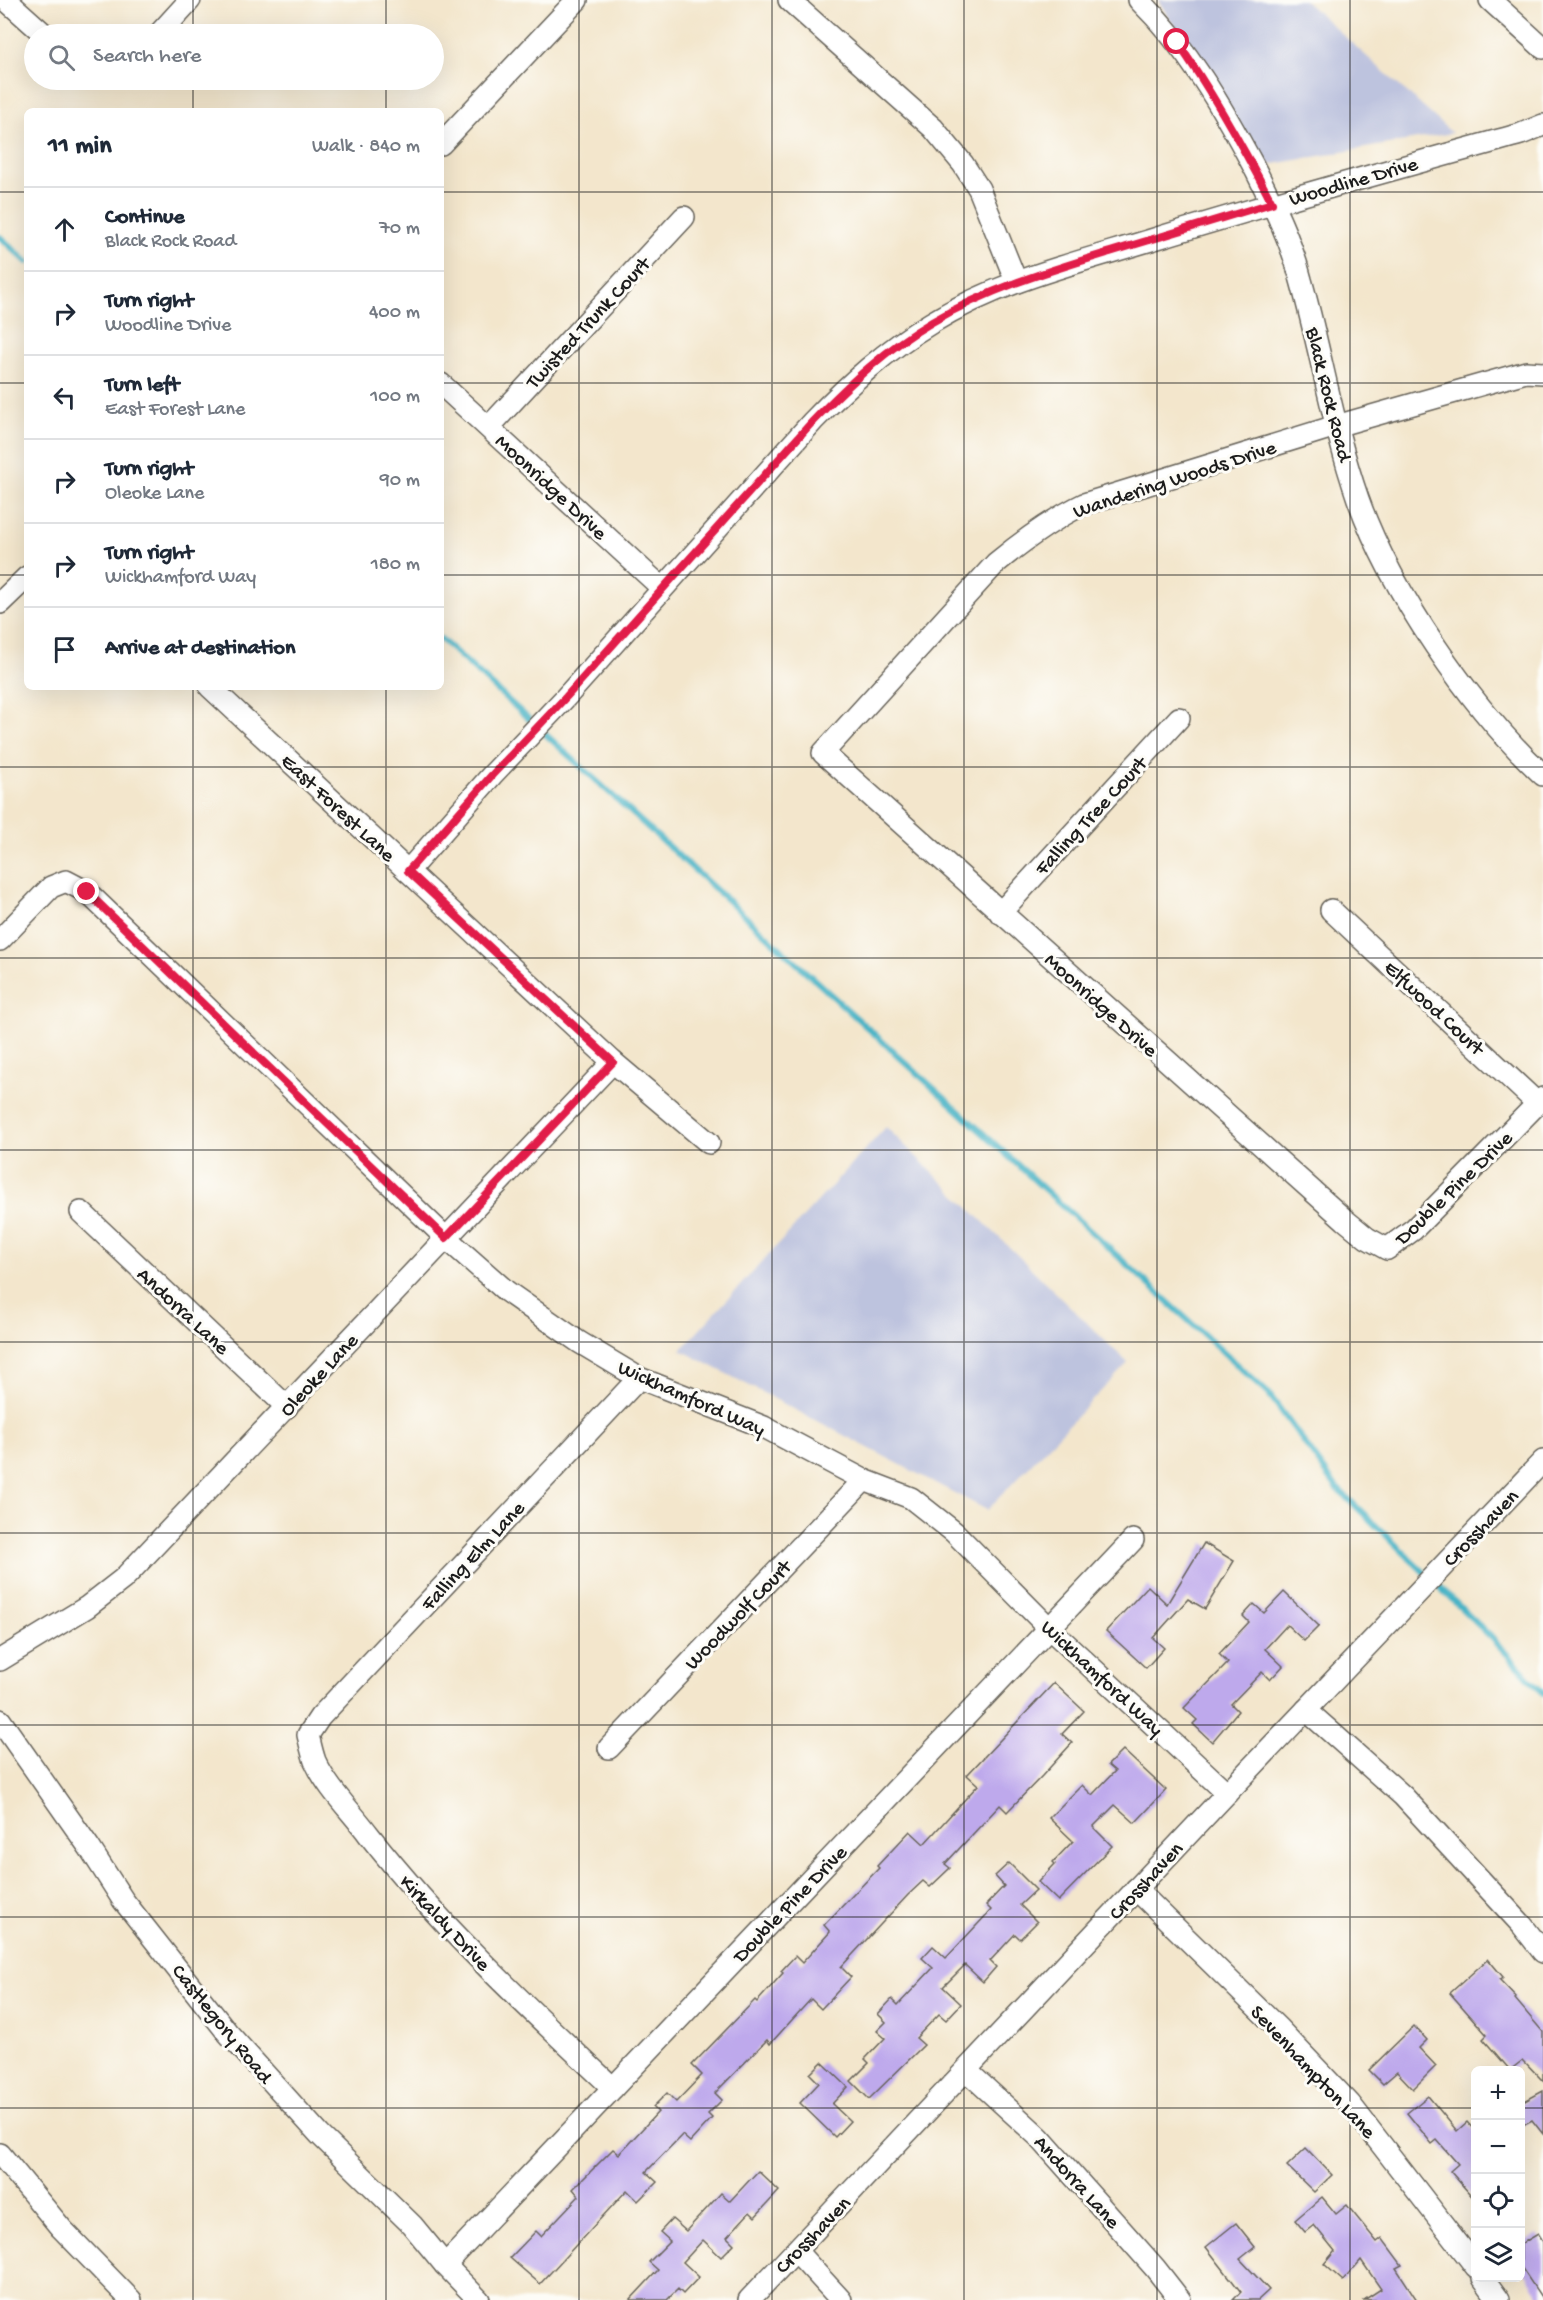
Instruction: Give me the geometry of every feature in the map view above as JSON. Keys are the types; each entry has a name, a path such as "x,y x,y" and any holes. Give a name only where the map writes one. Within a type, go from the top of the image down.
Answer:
{"street":[{"path":"6,0 33,24"},
{"path":"168,24 190,0"},
{"path":"444,141 577,0"},
{"path":"789,0 933,128 963,164 979,189 1016,281"},
{"name":"Black Rock Road","path":"1139,0 1177,42 1208,86 1241,142 1272,203 1301,278 1336,426 1367,523 1411,607 1470,693 1543,775"},
{"path":"1493,1 1543,48"},
{"name":"Woodline Drive","path":"408,871 813,421 850,383 890,350 931,322 974,299 1016,281 1272,203 1521,134 1543,125"},
{"name":"Twisted Trunk Court","path":"489,427 684,216"},
{"name":"Wandering Woods Drive","path":"823,753 996,563 1046,524 1084,504 1336,426 1526,372 1543,373"},
{"name":"Moonridge Drive","path":"444,387 662,588"},
{"path":"0,603 24,580"},
{"name":"East Forest Lane","path":"213,690 613,1062 709,1143"},
{"name":"Falling Tree Court","path":"1000,913 1179,718"},
{"name":"Moonridge Drive","path":"823,753 1345,1220 1366,1238 1387,1249"},
{"name":"Wickhamford Way","path":"0,940 51,887 66,881 87,892 446,1238 506,1291 579,1342 639,1378 764,1427 864,1480 911,1498 954,1532 1050,1628 1227,1793"},
{"name":"Elfwood Court","path":"1331,910 1540,1101"},
{"name":"Oleoke Lane","path":"0,1660 87,1607 123,1579 613,1062"},
{"name":"Double Pine Drive","path":"1387,1249 1414,1229 1540,1101"},
{"name":"Andorra Lane","path":"81,1212 287,1407"},
{"name":"Falling Elm Lane","path":"308,1735 320,1717 639,1378"},
{"name":"Crosshaven","path":"749,2300 1543,1461"},
{"name":"Woodwolf Court","path":"609,1748 864,1480"},
{"name":"Double Pine Drive","path":"445,2265 1133,1540"},
{"path":"1306,1710 1403,1796 1522,1925 1543,1952"},
{"name":"Castlegory Road","path":"0,1719 123,1900 227,2032 320,2134 412,2225 445,2265 479,2300"},
{"name":"Kirkaldy Drive","path":"308,1735 315,1761 399,1872 438,1916 528,2008 613,2088"},
{"name":"Sevenhampton Lane","path":"1136,1889 1278,2028 1350,2104 1471,2261"},
{"name":"Andorra Lane","path":"967,2071 1039,2137 1155,2268 1180,2300"},
{"path":"0,2154 61,2228 131,2300"},
{"path":"796,2251 841,2300"},
{"path":"1486,2282 1499,2300"}],"shaded area":[{"path":"1158,0 1304,0 1452,133 1262,166"},
{"path":"886,1127 1128,1363 987,1510 681,1350"}],"building":[{"path":"1204,1543 1234,1561 1205,1609 1188,1599 1153,1638 1164,1648 1146,1668 1106,1631 1148,1586 1167,1604"},
{"path":"1284,1592 1319,1626 1304,1641 1287,1625 1265,1649 1283,1666 1270,1680 1262,1672 1231,1704 1238,1711 1212,1742 1193,1724 1197,1720 1184,1708 1228,1663 1219,1654 1249,1622 1243,1616 1254,1604 1264,1613"},
{"path":"1054,1683 1084,1711 1062,1734 1072,1743 1042,1776 1007,1812 1000,1805 945,1864 950,1868 930,1887 923,1881 908,1895 841,1967 851,1977 821,2009 811,1999 770,2044 767,2040 715,2093 722,2100 708,2114 712,2118 690,2142 682,2135 646,2172 657,2182 638,2201 627,2190 540,2284 510,2258 536,2231 541,2236 579,2196 573,2189 613,2149 619,2154 658,2112 653,2107 667,2093 676,2102 702,2075 692,2065 755,2000 757,2002 795,1956 802,1963 830,1932 824,1925 879,1868 877,1866 910,1831 924,1844 978,1785 967,1775"},
{"path":"1123,1750 1166,1790 1135,1823 1115,1805 1093,1827 1112,1846 1058,1901 1038,1882 1073,1841 1049,1818 1082,1785 1092,1795 1115,1771 1108,1765"},
{"path":"1009,1863 1036,1890 1020,1905 1037,1922 1020,1939 1015,1934 990,1961 996,1967 983,1982 965,1965 943,1987 961,2004 946,2020 939,2014 916,2038 924,2045 869,2099 851,2081 869,2063 865,2059 885,2038 877,2031 886,2022 878,2014 892,1999 898,2005 933,1968 922,1958 933,1946 946,1958 991,1910 986,1905 1004,1886 995,1876"},
{"path":"1488,1959 1503,1977 1500,1980 1543,2032 1543,2081 1523,2060 1515,2066 1507,2066 1483,2039 1487,2035 1450,1993"},
{"path":"1414,2026 1427,2040 1419,2048 1436,2066 1413,2089 1397,2072 1383,2084 1369,2070"},
{"path":"822,2062 848,2087 832,2104 850,2121 835,2137 800,2103 819,2083 810,2074"},
{"path":"1543,2091 1543,2134 1532,2120 1525,2124 1525,2101"},
{"path":"1428,2096 1457,2131 1467,2122 1471,2126 1471,2195 1450,2171 1458,2164 1437,2140 1432,2144 1407,2113"},
{"path":"1306,2148 1332,2175 1314,2192 1287,2166"},
{"path":"758,2171 779,2191 755,2217 750,2212 727,2237 734,2244 721,2257 703,2240 683,2262 699,2277 683,2294 678,2289 667,2300 630,2300 658,2270 649,2262 670,2241 660,2232 672,2219 686,2231 721,2193 730,2201"},
{"path":"1322,2197 1336,2214 1347,2205 1377,2242 1382,2238 1402,2265 1396,2268 1417,2300 1364,2300 1381,2289 1361,2260 1343,2281 1324,2264 1335,2251 1314,2225 1305,2232 1295,2220"},
{"path":"1236,2223 1255,2247 1240,2259 1269,2290 1258,2300 1233,2300 1241,2292 1206,2247"},
{"path":"1538,2234 1543,2242 1543,2300 1525,2273 1525,2242"}],"waterway":[{"path":"0,237 24,259"},
{"path":"444,642 1269,1394 1337,1488 1490,1636 1543,1693"}],"route":[{"path":"87,892 446,1238 613,1062 408,871 813,421 850,383 890,350 931,322 974,299 1016,281 1272,203 1241,142 1208,86 1177,42"}]}
